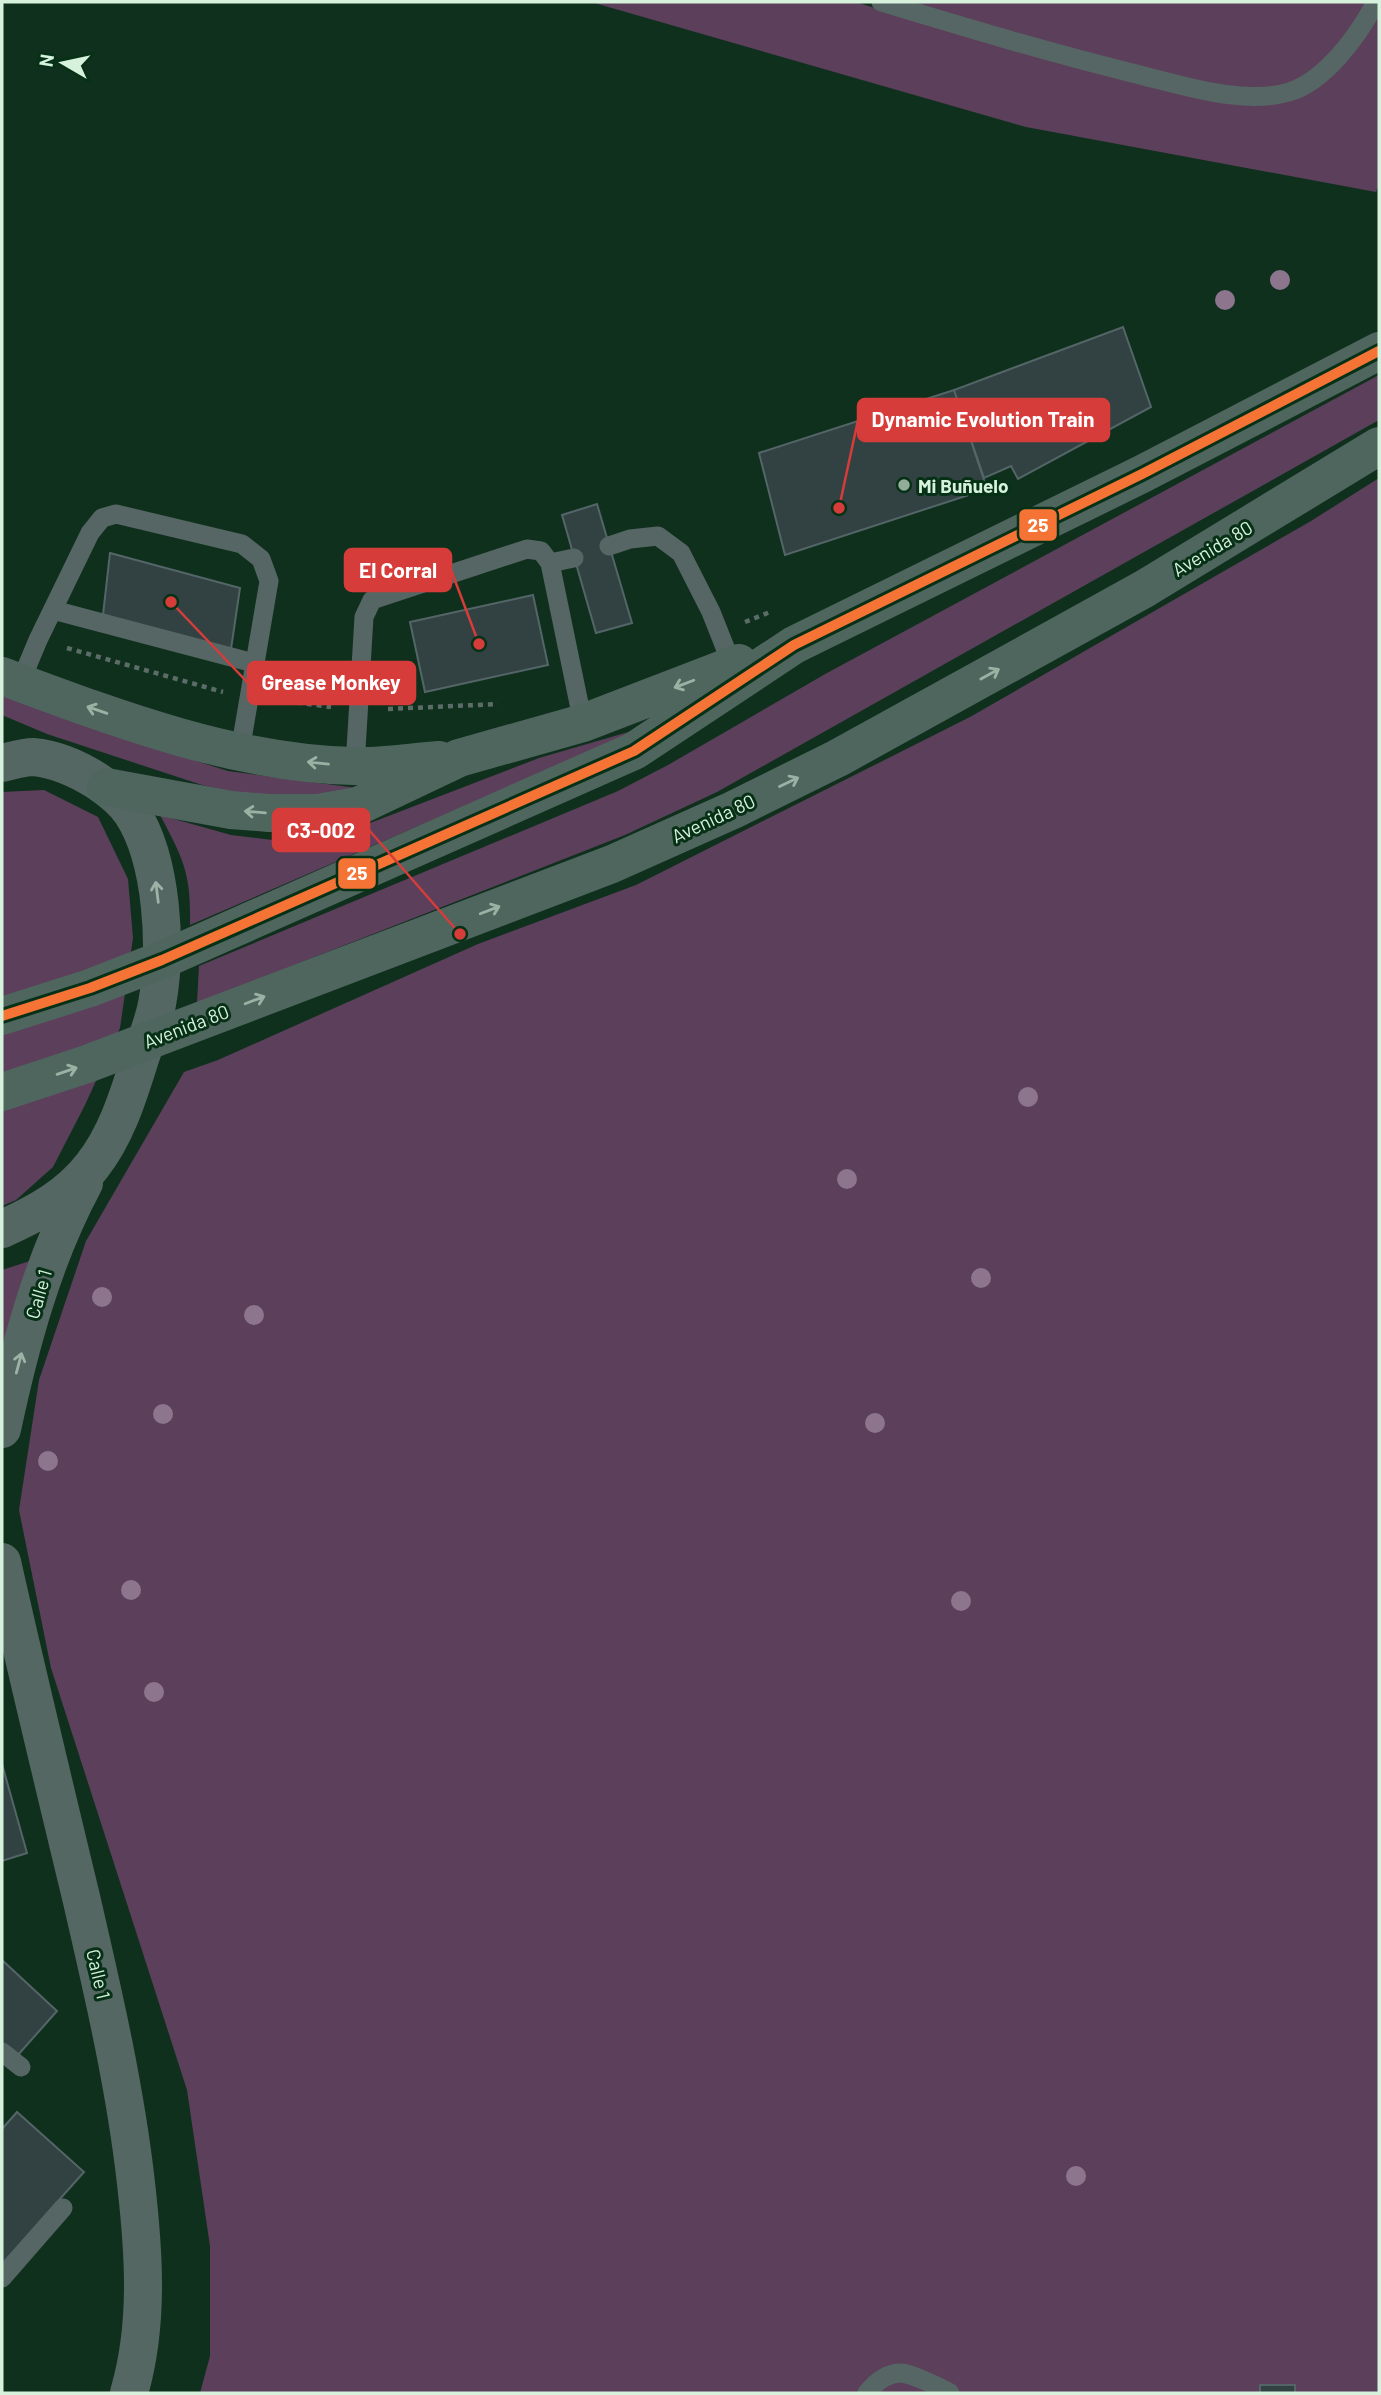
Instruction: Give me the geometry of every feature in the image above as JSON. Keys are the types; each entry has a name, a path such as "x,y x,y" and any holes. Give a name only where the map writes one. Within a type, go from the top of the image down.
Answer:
{"main road":[{"path":"2,1016 90,988 162,960 634,751 794,645 1142,474 1379,351"},
{"name":"Avenida 80","path":"2,1092 145,1042 612,864 733,810 838,758 1144,589 1379,446"},
{"path":"106,788 231,810 269,813 318,813 358,806 459,758 583,723 732,665 794,645"},
{"path":"11,679 186,740 272,757 355,766 459,758"},
{"path":"2,1229 56,1201 92,1166 118,1124 133,1085 156,1005 162,960 157,887 148,846 131,812 106,788 67,765 12,755"},
{"name":"Calle 1","path":"2,1429 43,1273 63,1221 92,1166"},
{"name":"Calle 1","path":"2,1562 108,2014 131,2136 144,2270 142,2324 129,2393"}],"lane":[{"path":"881,2 1071,58 1190,87 1257,98 1291,92 1319,75 1347,47 1376,2"},
{"path":"11,679 53,610 90,534 102,518 116,514 242,544 261,559 269,581 240,751"},
{"path":"609,546 630,539 658,536 681,553 711,612 732,665"},
{"path":"355,766 364,617 372,600 527,549 541,551 550,563 583,723"},
{"path":"550,563 574,558"},
{"path":"53,610 254,663"},
{"path":"2,2052 21,2067"},
{"path":"2,2278 63,2208"},
{"path":"867,2393 877,2381 901,2373 941,2387 950,2393"}],"shaded area":[{"path":"591,2 856,2 926,24 1277,101 1379,11 1379,184 1376,192 1026,127"},
{"path":"904,2 1369,2 1345,38 1313,70 1288,84 1257,90 1208,84 1033,39"},
{"path":"1379,375 1379,420 717,792 625,835 197,1003 199,966 618,791 827,673"},
{"path":"1379,478 1379,2393 200,2393 210,2356 210,2246 187,2090 51,1668 19,1510 39,1380 86,1241 184,1072 218,1060 478,944 636,885 970,717 1311,521"},
{"path":"2,695 98,730 228,771 357,788 312,798 264,799 202,785 47,734 2,715"},
{"path":"649,726 190,925 189,893 184,868 160,815 231,835 281,841 339,835 539,758"},
{"path":"44,790 98,817 128,879 133,938 120,1028 85,1105 53,1167 16,1200 2,1206 2,792"},
{"path":"33,1260 2,1366 2,1270"}],"building":[{"path":"1123,327 1151,407 1018,479 1011,466 984,478 954,390"},
{"path":"954,390 987,489 785,555 759,453"},
{"path":"597,504 632,623 596,633 562,515"},
{"path":"110,553 240,588 231,649 103,615"},
{"path":"533,595 548,665 425,692 410,622"},
{"path":"2,1764 27,1853 2,1861"},
{"path":"2,1960 57,2011 17,2056 2,2043"},
{"path":"17,2112 84,2172 2,2264 2,2129"},
{"path":"1260,2385 1295,2385 1295,2393 1260,2393"}],"transit line":[{"name":"25","path":"2,1016 90,988 162,960 634,751 794,645 1142,474 1379,351"}],"place":[{"name":"Mi Buñuelo","path":"904,485"},
{"name":"Dynamic Evolution Train","path":"839,508"},
{"name":"Grease Monkey","path":"171,602"},
{"name":"El Corral","path":"479,644"},
{"name":"C3-002","path":"460,934"}]}
